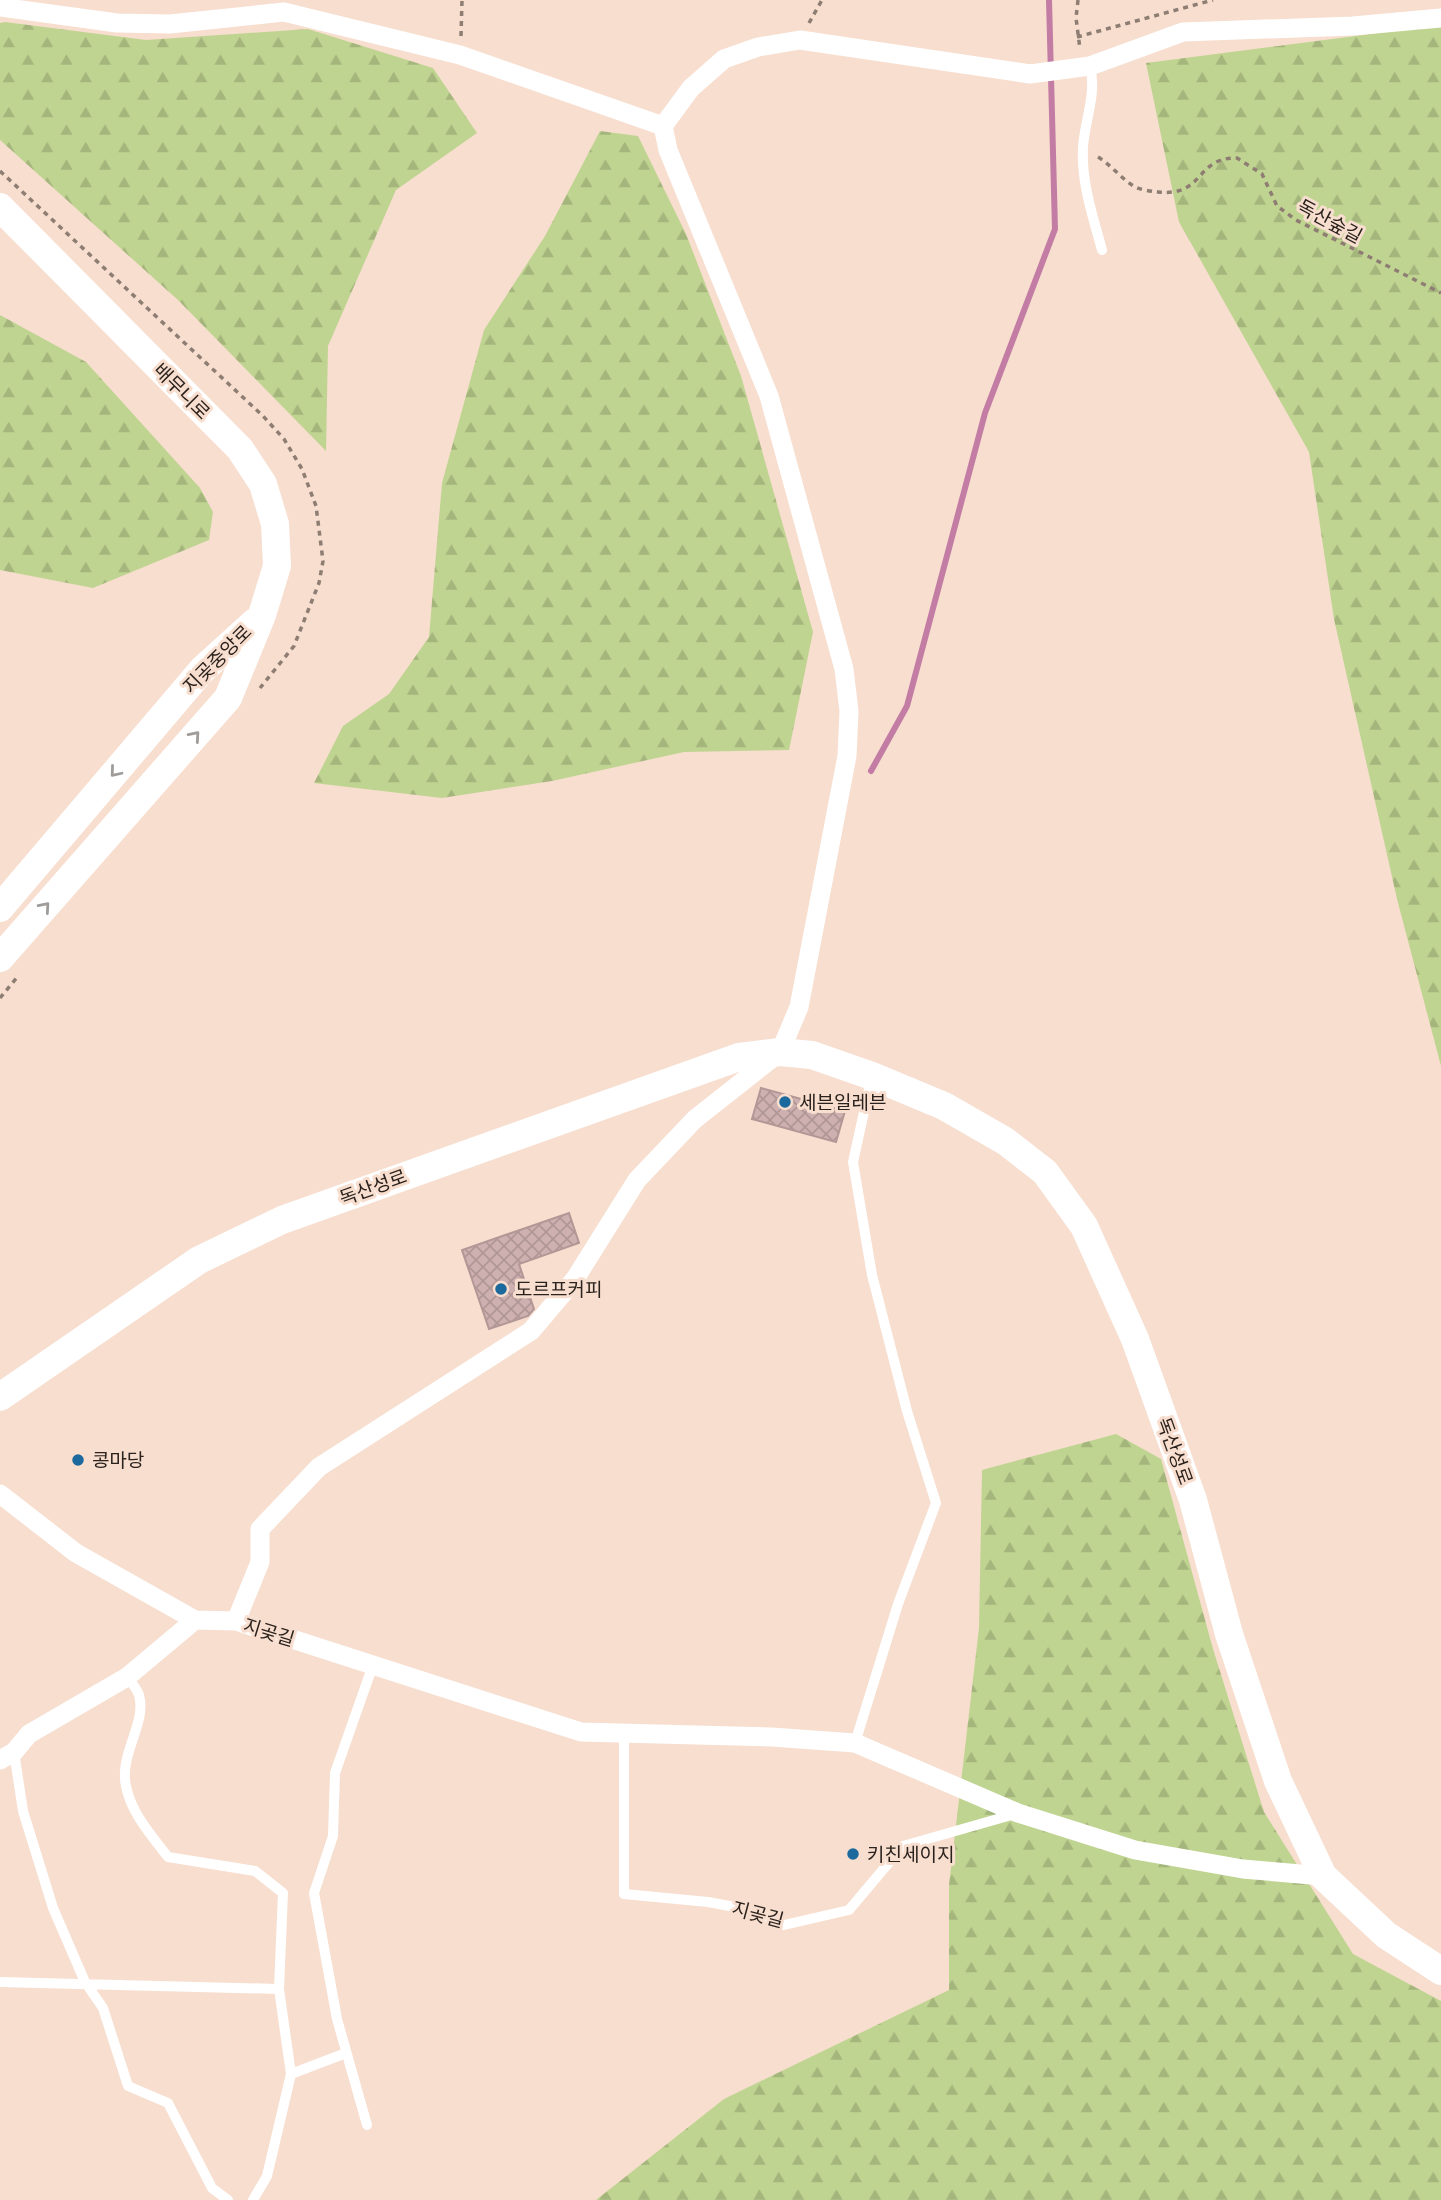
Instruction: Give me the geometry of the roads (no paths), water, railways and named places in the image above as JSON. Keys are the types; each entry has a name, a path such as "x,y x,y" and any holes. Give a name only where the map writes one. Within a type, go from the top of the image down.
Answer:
{"street":[{"path":"0,7 117,23 170,24 285,12 460,55 663,127"},
{"path":"236,1621 260,1562 260,1529 318,1467 531,1331 575,1279 636,1180 695,1119 780,1052 799,1007 847,755 849,711 844,669 769,396 668,150 663,127 691,88 724,59 758,47 800,40 1030,74 1090,66 1183,32 1353,26 1441,18"},
{"name":"배무니로","path":"0,207 240,449 263,484 275,524 277,566 262,615"},
{"name":"지곶중앙로","path":"0,908 202,670 262,615"},
{"name":"지곶중앙로","path":"0,958 228,698 262,615"},
{"name":"독산성로","path":"0,1397 199,1260 282,1220 739,1057 780,1052 812,1055 872,1076 944,1106 1005,1141 1045,1172 1084,1226 1135,1339 1193,1500 1229,1634 1278,1781 1323,1876 1386,1935 1441,1970"},
{"name":"지곶길","path":"0,1494 76,1553 194,1620 236,1621 581,1732 855,1742 1017,1813 1135,1850 1243,1870 1323,1876"},
{"path":"7,1756 29,1734 127,1677 194,1620"}],"lane":[{"path":"1090,66 1094,82 1083,148 1087,197 1102,250"},
{"path":"855,1742 898,1604 936,1503 907,1411 872,1275 853,1162 872,1076"},
{"path":"367,2125 337,2019 314,1893 333,1836 335,1773 373,1665"},
{"path":"127,1677 139,1696 138,1726 126,1753 126,1786 141,1822 168,1857 255,1871 283,1893 279,1989 291,2074 267,2176 253,2200"},
{"name":"지곶길","path":"624,1735 624,1894 708,1902 751,1910 784,1925 849,1910 904,1846 1017,1813"},
{"path":"7,1756 53,1908 85,1982 103,2008 128,2086 168,2103 212,2188 228,2200"},
{"path":"0,1982 85,1982 279,1989"},
{"path":"291,2074 346,2053"}],"waterway":[{"path":"871,771 907,706 985,413 1055,229 1049,0"}],"place":[{"name":"세븐일레븐","path":"785,1102"},
{"name":"도르프커피","path":"501,1289"},
{"name":"콩마당","path":"78,1460"},
{"name":"키친세이지","path":"853,1854"}]}
